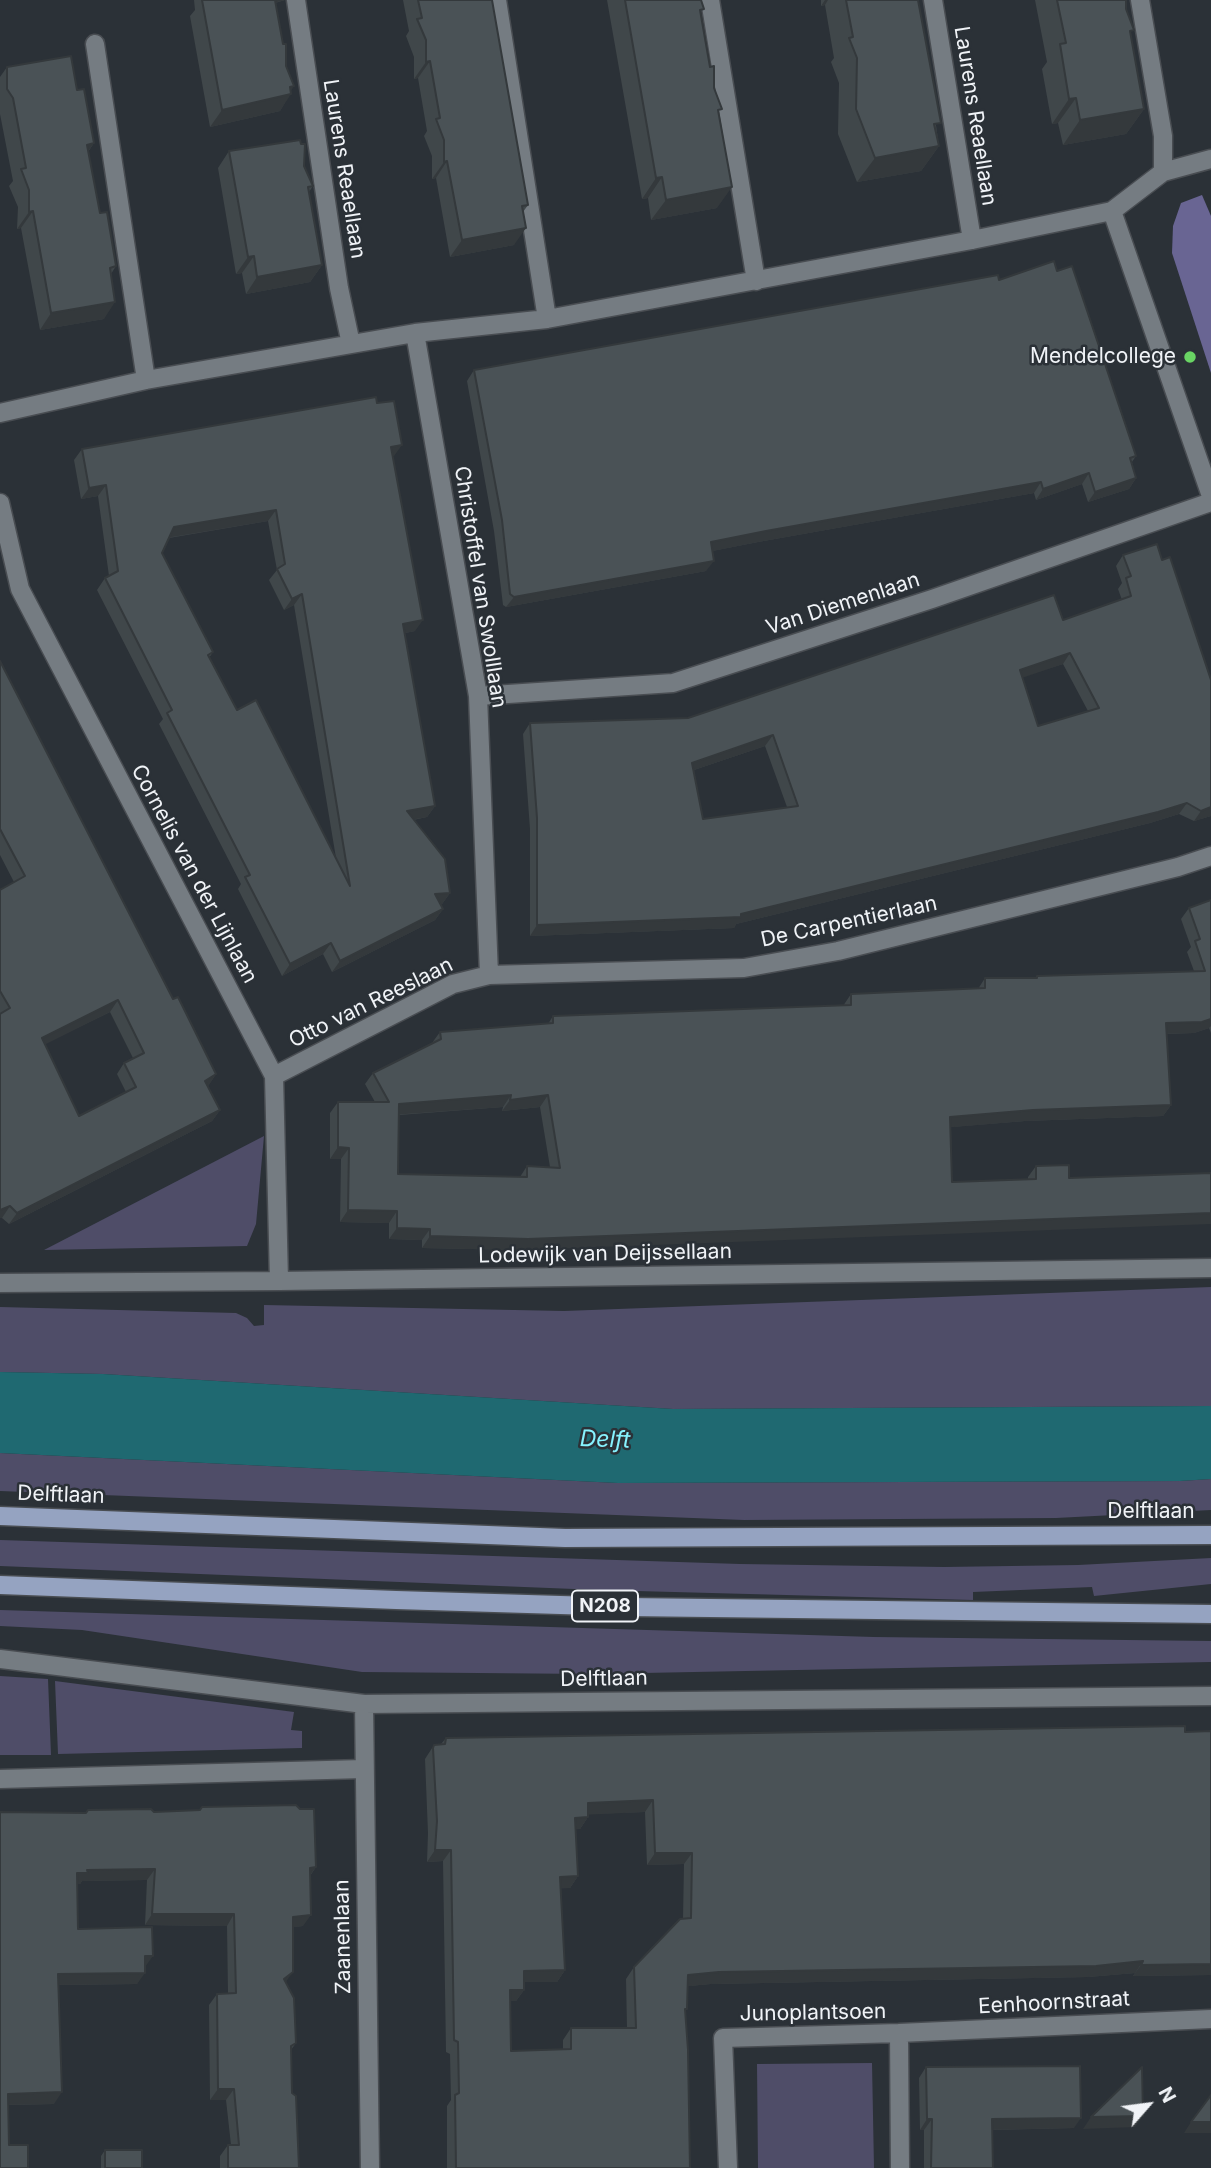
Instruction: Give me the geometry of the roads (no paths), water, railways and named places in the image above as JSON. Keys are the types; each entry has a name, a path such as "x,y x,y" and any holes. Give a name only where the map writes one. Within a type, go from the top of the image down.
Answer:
{"main road":[{"name":"Delftlaan","path":"0,1516 565,1538 1211,1535"},
{"name":"N208","path":"0,1585 626,1607 1211,1614"}],"street":[{"name":"Laurens Reaellaan","path":"296,0 351,344"},
{"path":"497,0 547,319"},
{"path":"710,0 756,281"},
{"name":"Laurens Reaellaan","path":"933,0 972,240"},
{"path":"1140,0 1163,136 1163,172"},
{"path":"95,44 146,380"},
{"name":"Laurens Reaellaan","path":"0,413 146,380 415,333 547,319 972,240 1112,211 1163,172 1211,159"},
{"path":"1112,211 1211,496"},
{"name":"Christoffel van Swolllaan","path":"415,333 478,696 489,975"},
{"name":"Cornelis van der Lijnlaan","path":"0,502 20,589 274,1076 279,1281"},
{"name":"Van Diemenlaan","path":"478,696 673,683 932,599 1211,502"},
{"name":"De Carpentierlaan","path":"489,975 744,968 864,945 1178,867 1211,856"},
{"name":"Otto van Reeslaan","path":"274,1076 453,984 489,975"},
{"name":"Lodewijk van Deijssellaan","path":"0,1283 1211,1268"},
{"name":"Delftlaan","path":"0,1659 364,1704 1211,1696"},
{"name":"Zaanenlaan","path":"364,1704 370,2168"},
{"path":"0,1779 363,1769"},
{"name":"Eenhoornstraat","path":"899,2033 1211,2019"},
{"name":"Junoplantsoen","path":"728,2168 723,2038 899,2033 900,2168"}],"water":[{"name":"Delft","path":"0,1372 103,1374 673,1409 1211,1406 1211,1479 618,1483 0,1453"}],"place":[{"name":"Mendelcollege","path":"1190,357"}]}
